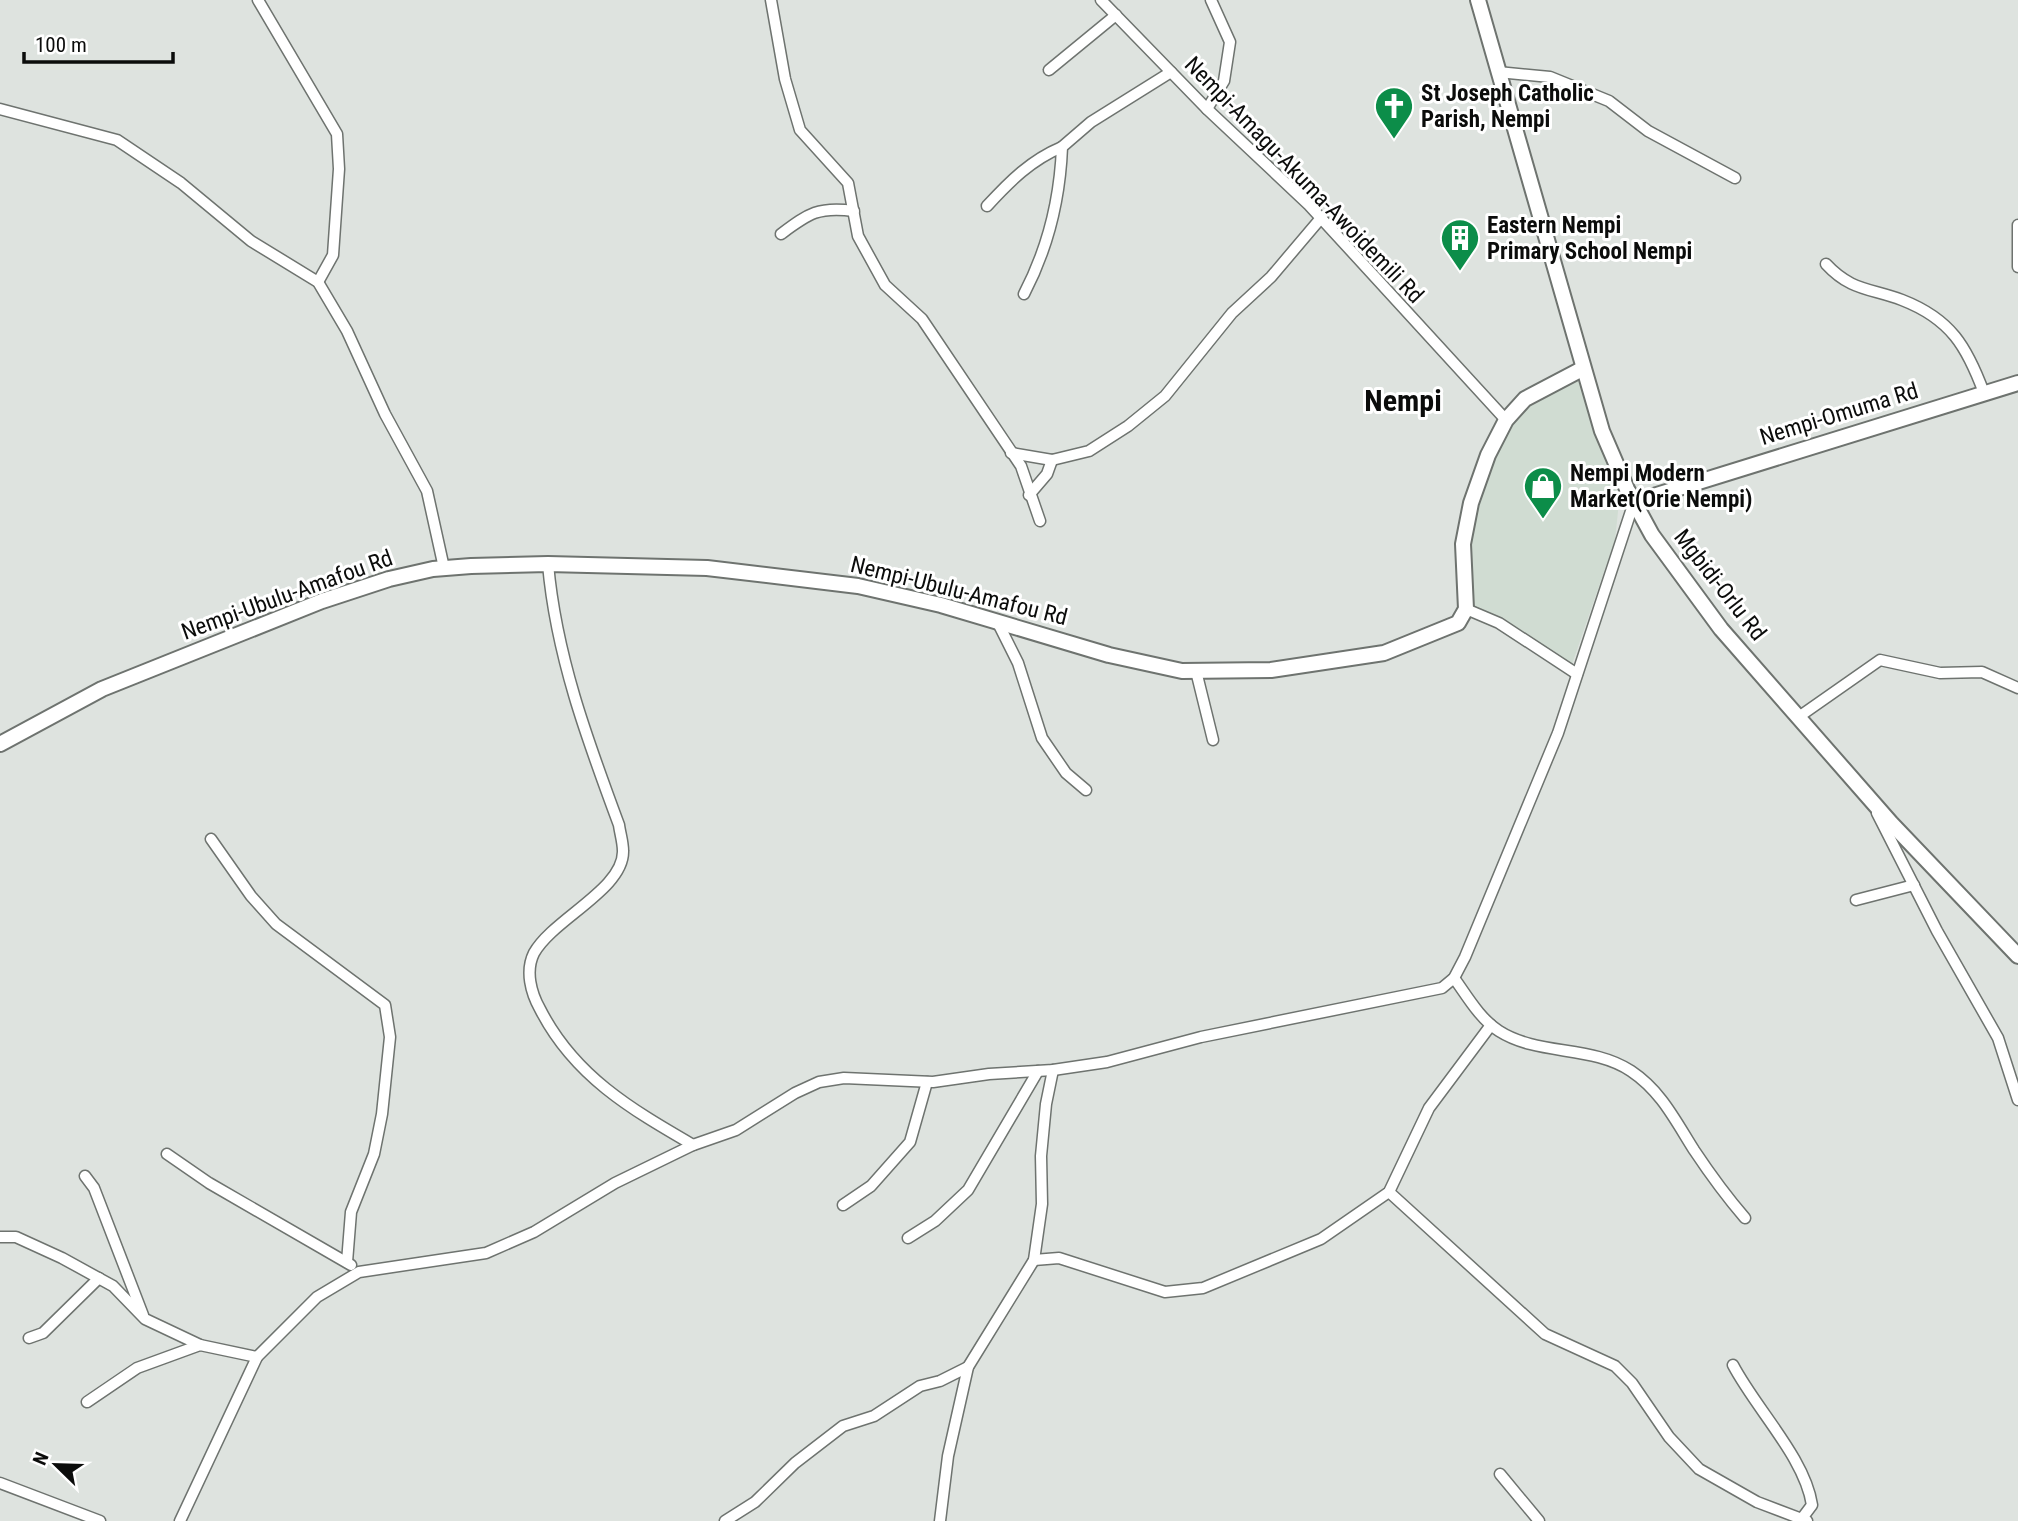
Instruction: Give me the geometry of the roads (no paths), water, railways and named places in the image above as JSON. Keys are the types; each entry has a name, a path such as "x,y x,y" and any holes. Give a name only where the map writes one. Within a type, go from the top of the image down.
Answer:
{"street":[{"path":"258,0 337,134 339,169 333,255 318,282"},
{"path":"771,0 785,79 800,130 848,183 858,236 885,285 922,319 1021,466 1040,521"},
{"name":"Nempi-Amagu-Akuma-Awoidemili Rd","path":"1101,0 1207,109 1321,218 1506,420"},
{"path":"1207,109 1224,81 1230,42 1211,0"},
{"name":"Mgbidi-Orlu Rd","path":"1478,0 1582,369 1602,431 1634,502 1682,579 1721,629 1870,799 2018,956"},
{"path":"1049,70 1116,15"},
{"path":"987,206 1014,176 1045,154 1062,147 1101,115 1171,72"},
{"path":"1498,72 1550,77 1609,102 1648,131 1735,178"},
{"path":"0,109 117,140 181,183 251,241 318,282 347,331 385,414 427,491 444,568"},
{"path":"1024,294 1049,233 1060,186 1062,147"},
{"path":"780,234 808,215 828,207 853,211"},
{"path":"1011,453 1052,460 1088,451 1128,426 1165,397 1232,313 1271,277 1321,218"},
{"path":"2018,225 2018,267"},
{"path":"1826,264 1841,280 1863,290 1903,300 1950,327 1974,367 1984,393"},
{"path":"1577,674 1499,622 1466,609 1463,544 1488,455 1506,420 1525,399 1582,369"},
{"name":"Nempi-Omuma Rd","path":"1634,502 2018,383"},
{"path":"1029,495 1047,474 1052,460"},
{"path":"180,1521 257,1357 317,1297 359,1272 486,1253 534,1232 596,1193 693,1145 736,1129 795,1093 819,1082 844,1078 927,1082 1107,1062 1201,1037 1442,988 1454,978 1558,733 1634,502"},
{"path":"548,564 552,615 563,663 619,825 624,852 619,868 608,882 548,934 533,955 529,979 534,997 572,1059 600,1087 693,1145"},
{"name":"Nempi-Ubulu-Amafou Rd","path":"0,744 102,689 322,601 389,579 444,568 548,564 707,568 858,586 997,621 1132,661 1196,671 1271,670 1384,653 1458,623 1466,609"},
{"path":"997,621 1018,663 1042,738 1066,773 1086,790"},
{"path":"1800,716 1880,660 1940,673 1982,672 2018,688"},
{"path":"1196,671 1213,740"},
{"path":"1870,799 1998,1038 2018,1100"},
{"path":"211,839 251,895 276,924 385,1005 390,1037 382,1114 374,1154 351,1212 347,1262"},
{"path":"1856,900 1914,885"},
{"path":"1454,978 1491,1025 1524,1043 1588,1056 1628,1069 1648,1084 1671,1111 1719,1188 1745,1218"},
{"path":"1034,1260 1059,1258 1165,1292 1203,1288 1321,1239 1389,1192 1429,1108 1491,1025"},
{"path":"940,1521 948,1456 968,1367 1034,1260 1042,1205 1041,1156 1046,1104 1053,1070"},
{"path":"908,1238 935,1222 968,1190 1038,1071"},
{"path":"842,1205 871,1186 910,1142 927,1082"},
{"path":"167,1153 209,1183 347,1262 359,1272"},
{"path":"85,1176 94,1188 145,1319"},
{"path":"1389,1192 1545,1334 1615,1366 1632,1383 1669,1437 1699,1469 1745,1496 1804,1521 1812,1505 1810,1491 1792,1456 1750,1397 1733,1365"},
{"path":"0,1237 16,1237 99,1278 113,1286 145,1319 201,1345 257,1357"},
{"path":"29,1338 43,1333 99,1278"},
{"path":"87,1402 137,1368 201,1345"},
{"path":"725,1521 755,1502 795,1463 832,1433 874,1416 920,1386 940,1381 968,1367"},
{"path":"1500,1474 1539,1521"},
{"path":"0,1483 100,1521"}],"place":[{"name":"St Joseph Catholic Parish, Nempi","path":"1394,140"},
{"name":"Eastern Nempi Primary School Nempi","path":"1460,272"},
{"name":"Nempi Modern Market(Orie Nempi)","path":"1543,520"}],"district":[{"name":"Nempi","path":"1403,400"}]}
